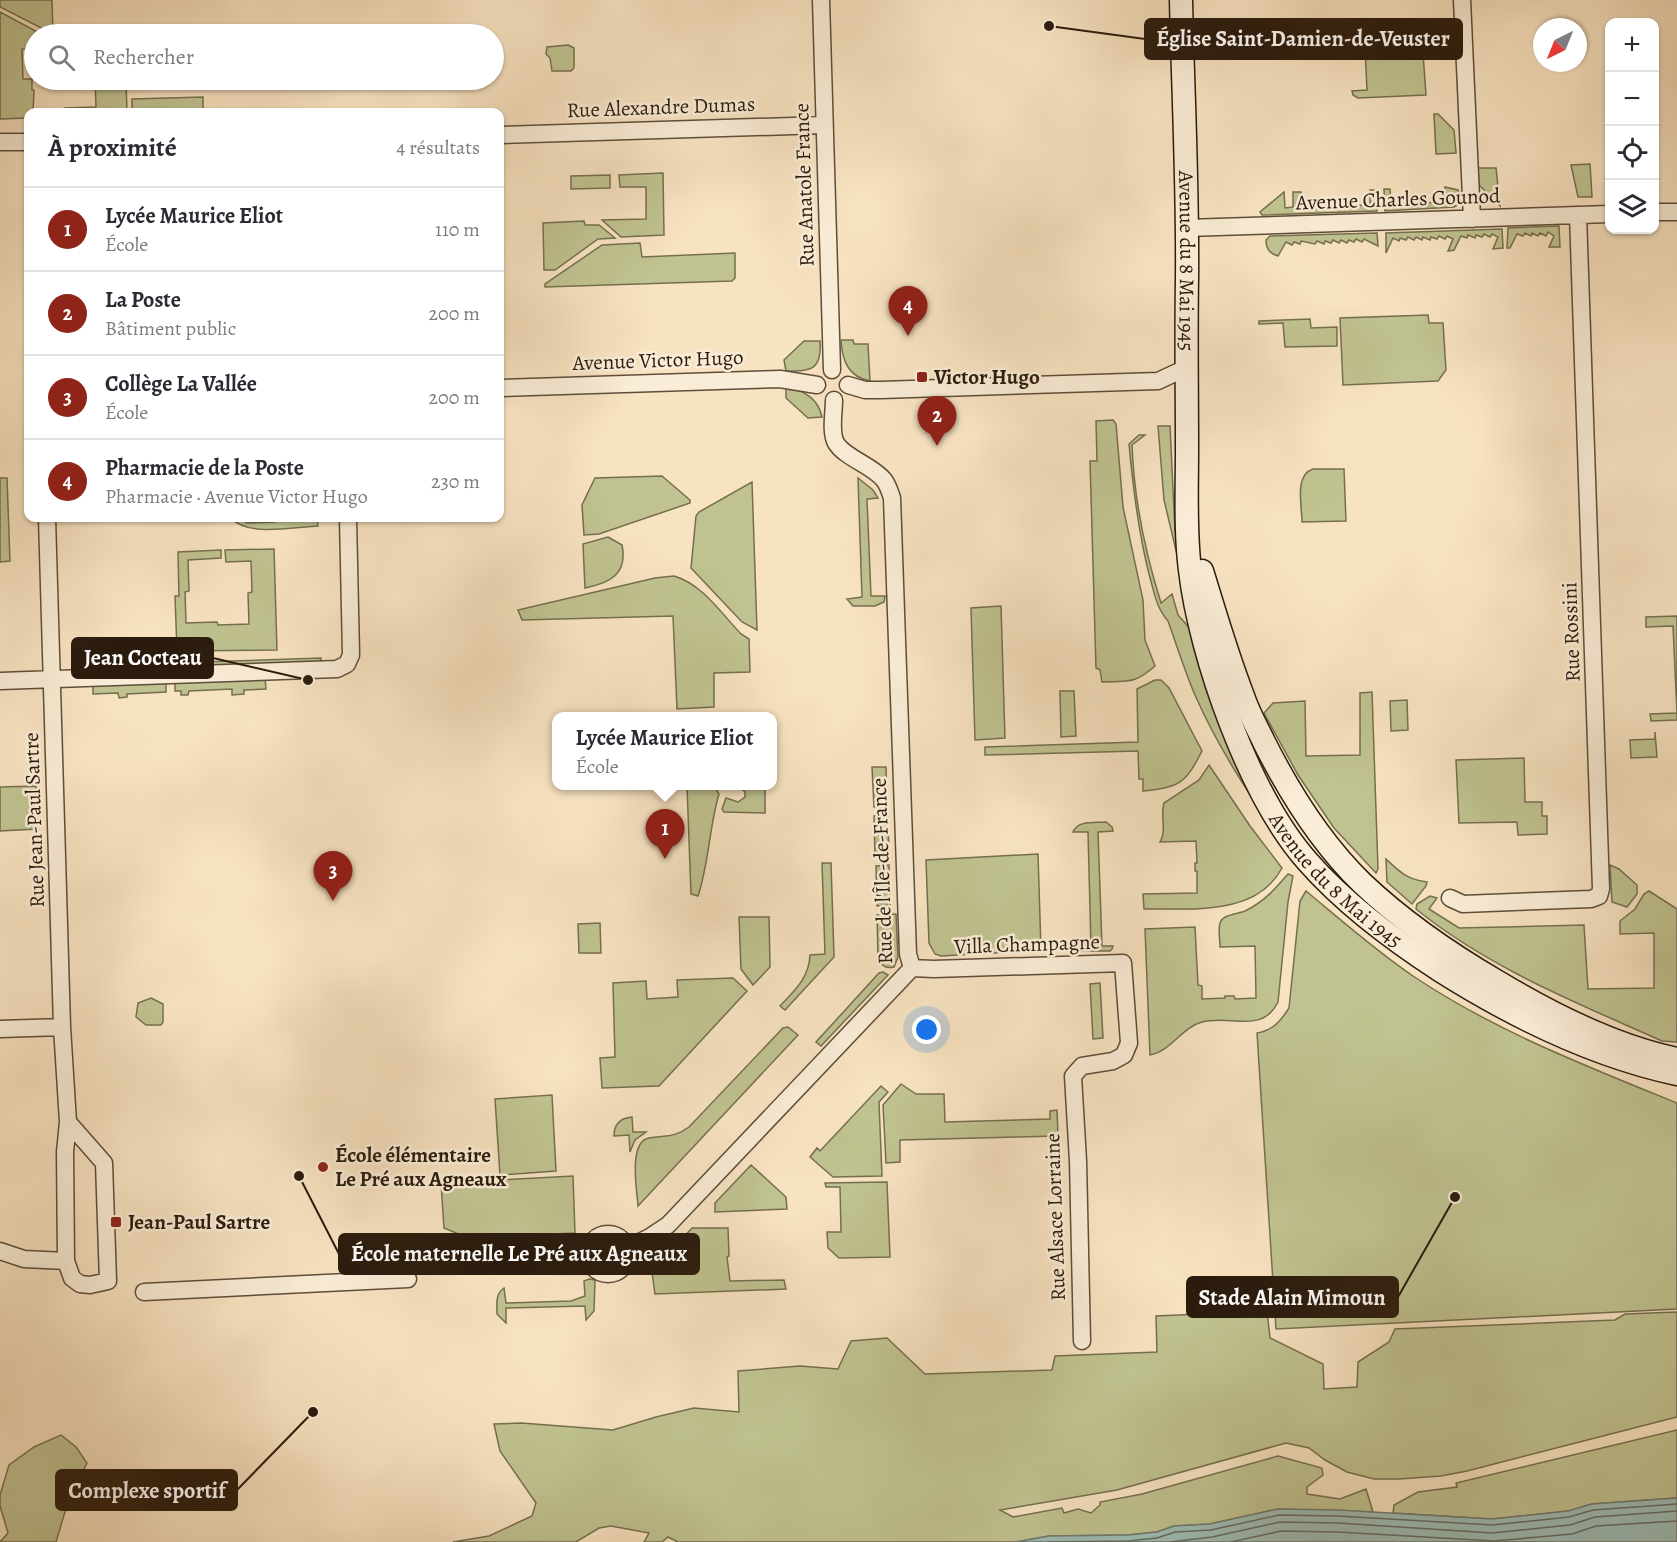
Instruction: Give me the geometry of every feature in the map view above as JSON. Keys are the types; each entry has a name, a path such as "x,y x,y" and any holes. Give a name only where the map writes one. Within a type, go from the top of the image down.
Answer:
{"main road":[{"name":"Avenue du 8 Mai 1945","path":"1181,0 1187,228 1185,368 1190,570 1198,620 1222,699 1248,762 1276,817 1306,860 1345,900 1378,927 1458,981 1564,1037 1617,1058 1677,1074"},
{"name":"Avenue du 8 Mai 1945","path":"1187,520 1243,698 1281,777 1324,841 1362,883 1405,919 1459,959 1514,992 1572,1022 1625,1044 1677,1059"}],"street":[{"name":"Rue Anatole France","path":"821,0 832,370"},
{"path":"1462,0 1472,219"},
{"name":"Rue Alexandre Dumas","path":"504,135 824,125"},
{"path":"0,142 24,142"},
{"path":"1659,212 1677,212"},
{"name":"Avenue Charles Gounod","path":"1187,228 1605,214"},
{"name":"Rue Rossini","path":"1450,898 1463,904 1591,899 1599,896 1601,889 1578,215"},
{"path":"848,385 842,397 834,400 824,398 817,385 823,373 832,370 837,370 844,376 848,385 865,390 881,390 1158,381 1185,368"},
{"name":"Avenue Victor Hugo","path":"504,388 780,379 817,385"},
{"name":"Rue de l'Île-de-France","path":"628,1248 668,1225 912,968 908,954 892,498 885,481 844,451 836,442 833,429 834,400"},
{"name":"Rue Jean-Paul Sartre","path":"47,522 62,1027 68,1122 65,1152 66,1261"},
{"path":"0,681 333,669 347,664 351,655 348,522"},
{"name":"Villa Champagne","path":"912,968 946,969 1123,963 1129,1043 1124,1055 1113,1060 1082,1066 1073,1076 1073,1091"},
{"path":"0,1029 62,1027"},
{"name":"Rue Alsace Lorraine","path":"1073,1091 1078,1161 1082,1341"},
{"path":"0,1251 24,1259 66,1261 72,1278 80,1284 90,1285 108,1281 104,1163 68,1122"},
{"path":"144,1292 408,1279"}],"green space":[{"path":"0,0 52,0 53,24 33,24 0,7"},
{"path":"0,12 24,25 24,49 22,49 24,90 34,90 33,108 24,108 24,118 0,119"},
{"path":"1421,25 1426,95 1358,98 1353,95 1352,91 1367,90 1364,27"},
{"path":"568,45 574,48 574,68 571,71 552,71 550,58 546,54 547,47"},
{"path":"95,90 126,90 127,108 65,108 96,107"},
{"path":"203,97 203,108 132,108 132,99"},
{"path":"1434,114 1438,114 1454,130 1456,153 1436,154"},
{"path":"1590,164 1592,197 1578,197 1571,165"},
{"path":"1478,168 1496,168 1500,206 1479,185"},
{"path":"663,173 664,235 621,237 602,220 646,219 646,187 620,187 619,175"},
{"path":"610,175 610,188 571,189 571,176"},
{"path":"1445,187 1458,190 1461,197 1459,204 1454,207 1385,211 1384,189 1390,189 1391,204 1446,202"},
{"path":"1370,190 1376,190 1377,211 1262,215 1260,212 1284,192 1285,208 1293,207 1293,192 1301,192 1302,207 1370,205"},
{"path":"584,221 585,225 599,225 615,238 598,239 555,270 544,270 543,223"},
{"path":"1559,226 1560,247 1549,247 1554,236 1548,232 1546,236 1540,233 1538,236 1532,233 1531,236 1525,233 1523,236 1517,234 1510,248 1507,248 1508,228"},
{"path":"1502,229 1503,248 1493,249 1498,237 1492,234 1490,237 1484,234 1482,237 1476,235 1475,238 1468,235 1467,238 1461,236 1454,250 1448,251 1453,239 1447,236 1445,239 1439,236 1437,239 1431,237 1430,240 1416,237 1414,240 1408,237 1406,240 1400,238 1399,241 1393,238 1386,253 1386,233"},
{"path":"1377,233 1378,246 1364,239 1362,242 1356,239 1354,242 1349,240 1347,243 1341,240 1339,243 1333,240 1331,243 1325,241 1324,244 1317,241 1315,244 1301,241 1300,244 1294,242 1292,245 1286,242 1278,256 1269,251 1266,243 1270,236"},
{"path":"640,243 642,257 735,253 735,278 732,281 545,287 545,284 602,245"},
{"path":"1428,315 1429,323 1443,323 1446,370 1438,381 1343,385 1340,318"},
{"path":"1310,319 1311,328 1337,327 1337,346 1285,347 1283,323 1259,324 1259,321"},
{"path":"841,340 853,340 854,344 868,344 870,381 851,372 845,361"},
{"path":"804,341 820,341 817,363 809,369 786,371 784,360"},
{"path":"786,387 809,396 817,405 822,417 808,418 786,398"},
{"path":"1113,420 1116,424 1123,507 1143,600 1145,640 1155,666 1136,679 1102,682 1100,670 1096,668 1090,461 1097,461 1096,421"},
{"path":"1158,426 1170,426 1175,531 1184,584 1164,500"},
{"path":"1139,435 1145,435 1132,445 1135,485 1145,545 1161,603 1172,594 1178,615 1192,631 1277,835 1243,784 1213,732 1191,686 1168,621 1156,599 1136,509 1129,444"},
{"path":"1313,469 1344,469 1346,521 1302,522 1301,484 1307,472"},
{"path":"662,476 690,500 690,503 599,534 584,535 582,505 595,478"},
{"path":"0,478 7,478 10,561 0,562"},
{"path":"858,478 873,490 878,498 867,499 871,596 885,596 884,602 875,606 853,606 847,599 862,597"},
{"path":"752,482 757,630 742,622 691,568 696,516 699,512"},
{"path":"236,522 318,522 318,526 272,530"},
{"path":"608,537 622,545 620,570 609,580 585,588 583,544"},
{"path":"274,549 277,650 177,651 175,596 179,596 178,552 221,550 221,558 188,560 189,591 185,592 186,623 217,622 218,625 249,624 248,593 252,592 251,561 226,562 225,550"},
{"path":"674,576 702,592 741,634 749,639 750,672 714,673 714,707 677,709 673,616 522,620 518,610 655,578"},
{"path":"1001,606 1005,738 975,740 971,608"},
{"path":"1677,616 1677,713 1673,626 1646,627 1646,617"},
{"path":"321,658 321,664 174,669 174,663"},
{"path":"265,677 266,689 244,690 244,694 232,695 232,689 189,691 188,695 181,695 181,691 175,691 175,681"},
{"path":"1155,680 1161,680 1169,688 1202,751 1191,771 1180,782 1165,788 1143,791 1143,779 1139,779 1138,751 985,755 985,747 1138,742 1137,689"},
{"path":"166,682 166,692 127,694 127,697 119,698 118,693 93,694 93,685"},
{"path":"1060,691 1074,691 1076,736 1061,737"},
{"path":"1372,692 1378,869 1376,873 1334,828 1298,775 1264,713 1273,703 1305,701 1306,756 1360,755 1360,693"},
{"path":"1407,700 1408,730 1391,731 1390,701"},
{"path":"1677,713 1677,720 1651,721 1650,714"},
{"path":"1655,732 1657,757 1631,758 1630,740 1655,739"},
{"path":"1524,758 1525,802 1542,802 1542,816 1547,816 1547,834 1518,835 1517,822 1459,823 1456,760"},
{"path":"1209,765 1250,826 1282,868 1271,884 1256,895 1239,902 1201,909 1144,909 1143,894 1197,893 1196,841 1160,842 1163,833 1163,808 1164,803 1199,780"},
{"path":"872,767 886,767 887,807 874,807"},
{"path":"36,786 37,829 0,831 0,787"},
{"path":"687,790 716,790 719,794 705,871 698,896 691,894"},
{"path":"743,790 765,790 765,813 724,812 722,809 726,798 738,802 745,797"},
{"path":"874,816 888,816 889,856 875,856"},
{"path":"1106,822 1113,831 1098,832 1102,946 1113,946 1110,951 1078,951 1077,948 1091,947 1088,832 1073,832 1082,824"},
{"path":"1038,854 1041,950 941,956 935,954 929,943 926,860"},
{"path":"1386,859 1404,874 1427,882 1412,904 1387,882"},
{"path":"822,863 831,863 834,957 785,1010 780,1006 804,977 810,955 825,954"},
{"path":"889,865 890,905 877,906 876,866"},
{"path":"1610,865 1619,869 1637,885 1637,894 1627,907 1612,902"},
{"path":"1288,874 1293,876 1288,902 1278,1002 1271,1012 1254,1021 1202,1022 1188,1029 1164,1049 1150,1055 1145,929 1195,927 1198,985 1202,986 1202,999 1225,998 1225,996 1234,996 1235,999 1256,998 1255,946 1220,947 1220,923 1227,916 1245,911 1258,904"},
{"path":"1306,891 1386,956 1444,996 1509,1031 1677,1103 1677,1309 1276,1329 1257,1033 1276,1025 1289,1008 1300,901"},
{"path":"1649,891 1677,909 1677,1042 1662,1041 1534,983 1473,949 1416,909 1417,904 1430,896 1437,898 1429,909 1459,928 1584,925 1588,989 1654,988 1654,933 1620,934 1620,921 1635,909 1644,894"},
{"path":"896,914 898,957 894,967 889,968 878,959 877,915"},
{"path":"739,917 769,917 770,967 753,985 741,969"},
{"path":"600,923 601,953 579,953 578,924"},
{"path":"883,972 888,975 821,1046 816,1042 879,973"},
{"path":"733,978 747,991 659,1086 602,1088 600,1058 615,1057 613,983 646,981 647,999 678,997 677,980"},
{"path":"1100,983 1103,1038 1093,1039 1090,984"},
{"path":"151,998 163,1004 161,1025 146,1025 136,1017 138,1003"},
{"path":"788,1027 798,1035 638,1206 635,1168 638,1148 642,1141 684,1131 783,1028"},
{"path":"901,1084 916,1094 944,1094 945,1122 1050,1119 1050,1111 1057,1110 1058,1136 900,1140 900,1162 886,1163 883,1105"},
{"path":"881,1086 888,1092 879,1102 882,1176 833,1177 810,1157 817,1148 820,1151"},
{"path":"552,1095 556,1171 500,1175 495,1099"},
{"path":"632,1117 633,1132 646,1132 635,1140 630,1152 629,1135 614,1136 619,1122"},
{"path":"751,1165 786,1197 787,1209 715,1212 715,1203"},
{"path":"573,1176 575,1233 468,1238 444,1228 441,1183"},
{"path":"887,1182 890,1257 839,1258 828,1248 827,1232 841,1232 840,1187 826,1187 825,1183"},
{"path":"692,1228 728,1228 729,1256 727,1257 730,1281 784,1280 786,1289 655,1294 652,1272"},
{"path":"592,1232 582,1245 576,1263 573,1264 570,1249 484,1252 484,1267 474,1261 468,1247 469,1243 581,1239"},
{"path":"595,1280 594,1311 586,1320 585,1306 506,1308 506,1323 497,1314 498,1296 504,1288 506,1303 571,1301 585,1296 584,1281"},
{"path":"1267,1311 1270,1338 1323,1364 1324,1389 1357,1387 1358,1362 1389,1342 1395,1329 1615,1320 1625,1314 1677,1312 1677,1417 1467,1471 1441,1476 1399,1479 1374,1479 1347,1472 1309,1448 1286,1443 1117,1490 1000,1510 1013,1517 1062,1508 1064,1513 1078,1509 1091,1513 1100,1505 1100,1502 1142,1494 1278,1456 1322,1468 1323,1475 1307,1487 1307,1494 1340,1499 1366,1489 1373,1512 1278,1509 1210,1524 1174,1526 1157,1532 1128,1535 1049,1536 1016,1542 678,1542 668,1537 662,1542 644,1542 649,1533 611,1526 599,1528 576,1542 453,1542 489,1536 532,1516 536,1503 500,1451 494,1424 521,1423 613,1430 694,1408 739,1412 738,1371 800,1366 838,1369 851,1341 887,1338 925,1374 1052,1370 1055,1356 1157,1352 1156,1316"},
{"path":"1677,1430 1677,1498 1592,1504 1569,1511 1492,1519 1393,1513 1394,1505 1418,1492 1457,1487 1456,1483"},
{"path":"61,1435 76,1447 87,1463 70,1495 56,1542 0,1542 8,1533 0,1506 0,1495 9,1465 34,1447"}],"water":[{"path":"1677,1498 1677,1542 1016,1542 1049,1536 1128,1535 1157,1532 1174,1526 1210,1524 1278,1509 1338,1510 1492,1519 1568,1511 1592,1504"}],"place":[{"name":"Église Saint-Damien-de-Veuster","path":"1049,26"},
{"name":"Pharmacie de la Poste","path":"908,336"},
{"name":"Victor Hugo","path":"922,377"},
{"name":"La Poste","path":"937,446"},
{"name":"Jean Cocteau","path":"308,680"},
{"name":"Lycée Maurice Eliot","path":"665,859"},
{"name":"Collège La Vallée","path":"333,901"},
{"name":"École élémentaire Le Pré aux Agneaux","path":"323,1167"},
{"name":"École maternelle Le Pré aux Agneaux","path":"299,1176"},
{"name":"Stade Alain Mimoun","path":"1455,1197"},
{"name":"Jean-Paul Sartre","path":"116,1222"},
{"name":"Complexe sportif","path":"313,1412"}]}
